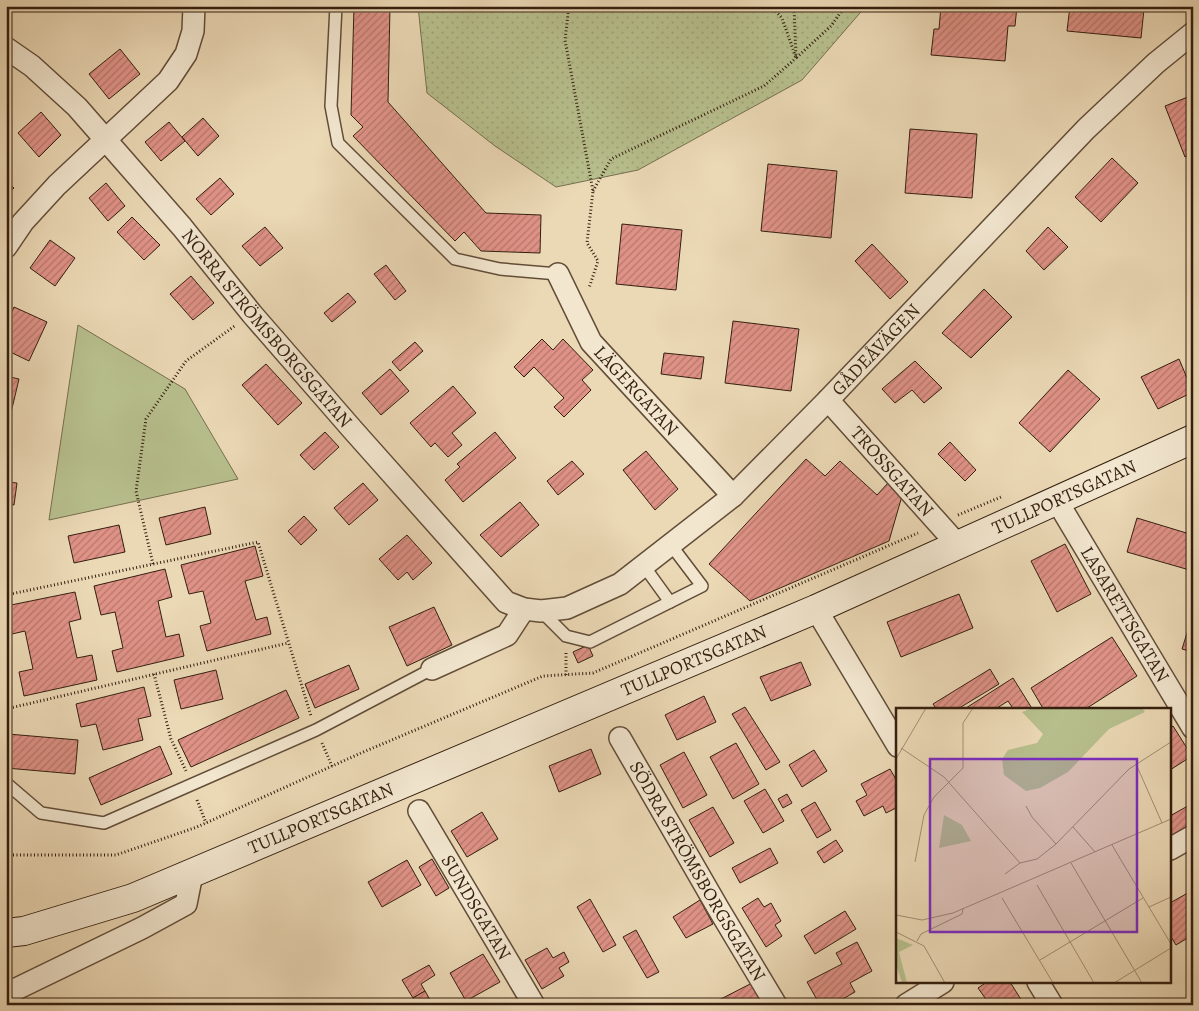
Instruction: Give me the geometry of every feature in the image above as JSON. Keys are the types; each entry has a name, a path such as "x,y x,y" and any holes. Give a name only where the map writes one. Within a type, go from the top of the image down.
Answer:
{"main road":[{"name":"TULLPORTSGATAN","path":"6,933 24,931 133,898 192,874 816,609 1193,439"}],"street":[{"path":"6,247 22,222 105,138 168,81 186,54 193,31 194,6"},
{"name":"GÅDEÅVÄGEN","path":"533,610 567,608 620,584 733,496 828,400 1086,128 1156,62 1193,33"},
{"name":"NORRA STRÖMSBORGSGATAN","path":"6,48 32,66 77,107 105,138 182,227 252,314 506,602 533,610"},
{"name":"LÄGERGATAN","path":"558,274 591,342 733,496"},
{"name":"TROSSGATAN","path":"828,400 957,544"},
{"name":"LASARETTSGATAN","path":"1057,501 1193,728"},
{"path":"816,609 896,743"},
{"path":"432,669 507,635 533,610"},
{"name":"SÖDRA STRÖMSBORGSGATAN","path":"620,738 776,1005"},
{"name":"SUNDSGATAN","path":"419,811 534,1005"},
{"path":"1172,848 1193,836"},
{"path":"6,994 142,928 186,904 192,874"},
{"path":"906,1005 940,984"},
{"path":"1039,984 1052,1005"}],"lane":[{"path":"336,6 331,106 338,143 455,260 500,269 558,274"},
{"path":"533,610 566,636 590,642 702,586 672,545"},
{"path":"644,566 670,602"},
{"path":"6,783 41,814 104,824 316,730 432,669"}],"path":[{"path":"558,274 589,290 598,260 587,243 593,191 565,40 569,6"},
{"path":"771,6 782,18 796,58"},
{"path":"794,6 796,58"},
{"path":"593,191 611,159 764,86 831,26 845,6"},
{"path":"153,564 136,491 146,419 186,361 252,314"},
{"path":"6,595 258,542 316,730 332,766"},
{"path":"6,854 116,854 206,823 332,766 543,676 593,673 793,586"},
{"path":"566,636 566,675"},
{"path":"6,709 288,643"},
{"path":"154,674 171,739 192,785 206,823"}],"green space":[{"path":"418,6 866,6 802,80 638,170 556,187 495,146 427,93"},
{"path":"78,325 185,389 238,479 49,520"}],"building":[{"path":"354,6 390,6 388,102 486,213 541,215 540,253 481,251 464,232 455,241 353,136 363,127 351,115"},
{"path":"941,6 1017,6 1015,26 1008,26 1005,61 931,55 934,29 939,29"},
{"path":"1070,6 1149,6 1149,10 1144,9 1141,38 1067,31"},
{"path":"120,49 140,74 109,99 89,74"},
{"path":"1193,95 1193,154 1185,157 1165,106"},
{"path":"41,112 61,135 39,157 18,133"},
{"path":"203,118 219,136 198,156 182,137"},
{"path":"169,122 185,141 161,161 145,142"},
{"path":"910,129 977,134 972,198 905,193"},
{"path":"1112,158 1138,183 1101,222 1075,197"},
{"path":"768,164 837,171 831,238 761,231"},
{"path":"220,178 234,194 211,215 196,199"},
{"path":"6,180 14,188 6,195"},
{"path":"106,183 125,206 108,221 89,198"},
{"path":"132,217 160,245 144,260 117,232"},
{"path":"622,224 682,230 676,290 616,284"},
{"path":"265,227 283,248 260,266 242,246"},
{"path":"1048,227 1068,247 1044,270 1026,251"},
{"path":"50,240 75,258 55,286 30,268"},
{"path":"872,244 908,282 890,299 855,261"},
{"path":"386,265 406,291 395,300 374,274"},
{"path":"191,276 214,303 193,320 170,294"},
{"path":"984,289 1012,317 971,358 942,333"},
{"path":"348,293 356,302 332,322 324,313"},
{"path":"14,307 47,322 29,361 6,350 6,324"},
{"path":"733,321 799,329 791,391 725,383"},
{"path":"542,339 553,350 563,339 593,370 582,380 591,390 564,417 554,407 564,398 534,367 524,377 514,367"},
{"path":"415,342 423,351 400,371 392,362"},
{"path":"664,353 704,357 701,379 661,374"},
{"path":"1179,359 1193,392 1158,409 1141,377"},
{"path":"915,361 942,388 924,403 912,390 895,403 882,389"},
{"path":"266,364 302,403 278,425 242,385"},
{"path":"390,369 409,391 381,415 362,393"},
{"path":"1068,370 1100,399 1050,452 1019,423"},
{"path":"6,376 19,379 6,434"},
{"path":"453,386 476,413 452,433 462,445 448,457 435,443 431,447 410,423"},
{"path":"325,432 339,447 314,470 300,455"},
{"path":"495,432 516,458 463,502 445,480 460,467 457,464"},
{"path":"950,442 976,470 965,481 938,454"},
{"path":"646,451 678,489 655,510 623,470"},
{"path":"806,459 825,476 840,461 877,495 888,483 902,496 889,541 750,601 709,564"},
{"path":"572,461 584,474 558,495 547,481"},
{"path":"6,482 17,483 14,505 6,504"},
{"path":"363,483 378,500 349,525 334,508"},
{"path":"520,502 539,525 501,557 480,535"},
{"path":"205,507 211,534 166,545 159,518"},
{"path":"304,516 317,530 301,545 288,531"},
{"path":"1137,518 1193,535 1193,571 1127,552"},
{"path":"119,525 125,552 74,563 68,536"},
{"path":"407,535 432,563 413,580 407,572 398,580 379,559"},
{"path":"1065,544 1091,594 1057,612 1031,561"},
{"path":"255,546 263,576 245,581 256,620 267,617 271,634 207,651 200,626 211,623 203,591 189,594 181,565"},
{"path":"165,569 172,597 158,601 166,637 179,634 184,656 117,672 112,651 123,648 115,612 101,615 94,586"},
{"path":"75,592 81,619 69,622 77,658 92,655 97,680 24,696 19,672 33,669 25,631 12,634 6,606"},
{"path":"959,594 973,628 901,657 887,622"},
{"path":"434,607 452,645 407,666 389,627"},
{"path":"1193,617 1193,652 1182,649"},
{"path":"1112,637 1137,676 1087,708 1043,708 1031,688"},
{"path":"588,645 593,656 578,663 573,652"},
{"path":"801,662 811,685 771,701 760,677"},
{"path":"349,665 359,689 315,708 305,684"},
{"path":"990,669 999,684 959,708 936,708 933,704"},
{"path":"216,670 223,699 181,709 174,680"},
{"path":"1013,678 1032,708 1013,708 1008,701 997,708 966,708"},
{"path":"144,687 151,716 138,719 143,740 103,750 96,724 81,727 76,704"},
{"path":"286,690 299,718 191,767 178,740"},
{"path":"704,696 716,722 677,740 665,715"},
{"path":"745,707 780,762 766,770 732,714"},
{"path":"1172,727 1192,756 1172,769"},
{"path":"8,734 78,740 75,774 6,768"},
{"path":"736,743 759,784 733,799 710,757"},
{"path":"160,746 172,774 101,805 89,778"},
{"path":"591,749 601,774 559,792 549,766"},
{"path":"814,750 827,771 802,787 789,765"},
{"path":"684,752 707,795 683,808 660,765"},
{"path":"890,769 896,780 896,808 886,813 883,806 864,816 856,801 867,795 861,784"},
{"path":"765,789 784,821 763,833 744,801"},
{"path":"787,794 792,803 783,808 778,799"},
{"path":"815,802 831,830 817,838 801,810"},
{"path":"1193,803 1193,826 1172,838 1172,815"},
{"path":"713,807 734,843 710,857 689,820"},
{"path":"482,812 498,839 467,857 451,831"},
{"path":"836,840 843,851 824,863 817,852"},
{"path":"770,848 778,863 740,883 732,868"},
{"path":"432,859 449,888 436,896 419,867"},
{"path":"407,860 421,885 382,907 368,882"},
{"path":"1193,890 1193,938 1191,936 1176,945 1172,938 1172,902"},
{"path":"758,898 764,907 771,903 781,921 775,925 782,936 766,947 742,908"},
{"path":"590,899 616,945 603,952 577,907"},
{"path":"700,900 713,924 686,938 673,917"},
{"path":"845,911 856,929 815,954 804,936"},
{"path":"636,930 659,972 647,978 623,937"},
{"path":"857,942 872,971 850,983 855,992 832,1005 820,1005 807,982 842,964 836,953"},
{"path":"547,948 553,958 564,952 569,962 559,968 564,976 542,989 525,960"},
{"path":"483,954 500,982 466,1001 450,973"},
{"path":"429,965 435,975 421,984 425,991 413,998 402,980"},
{"path":"752,983 763,1005 746,1005 744,1000 734,1005 719,1005 717,1001"},
{"path":"984,984 1011,984 1022,1001 1017,1005 990,1005 978,988"},
{"path":"425,991 433,1005 417,1005 413,998"}]}
